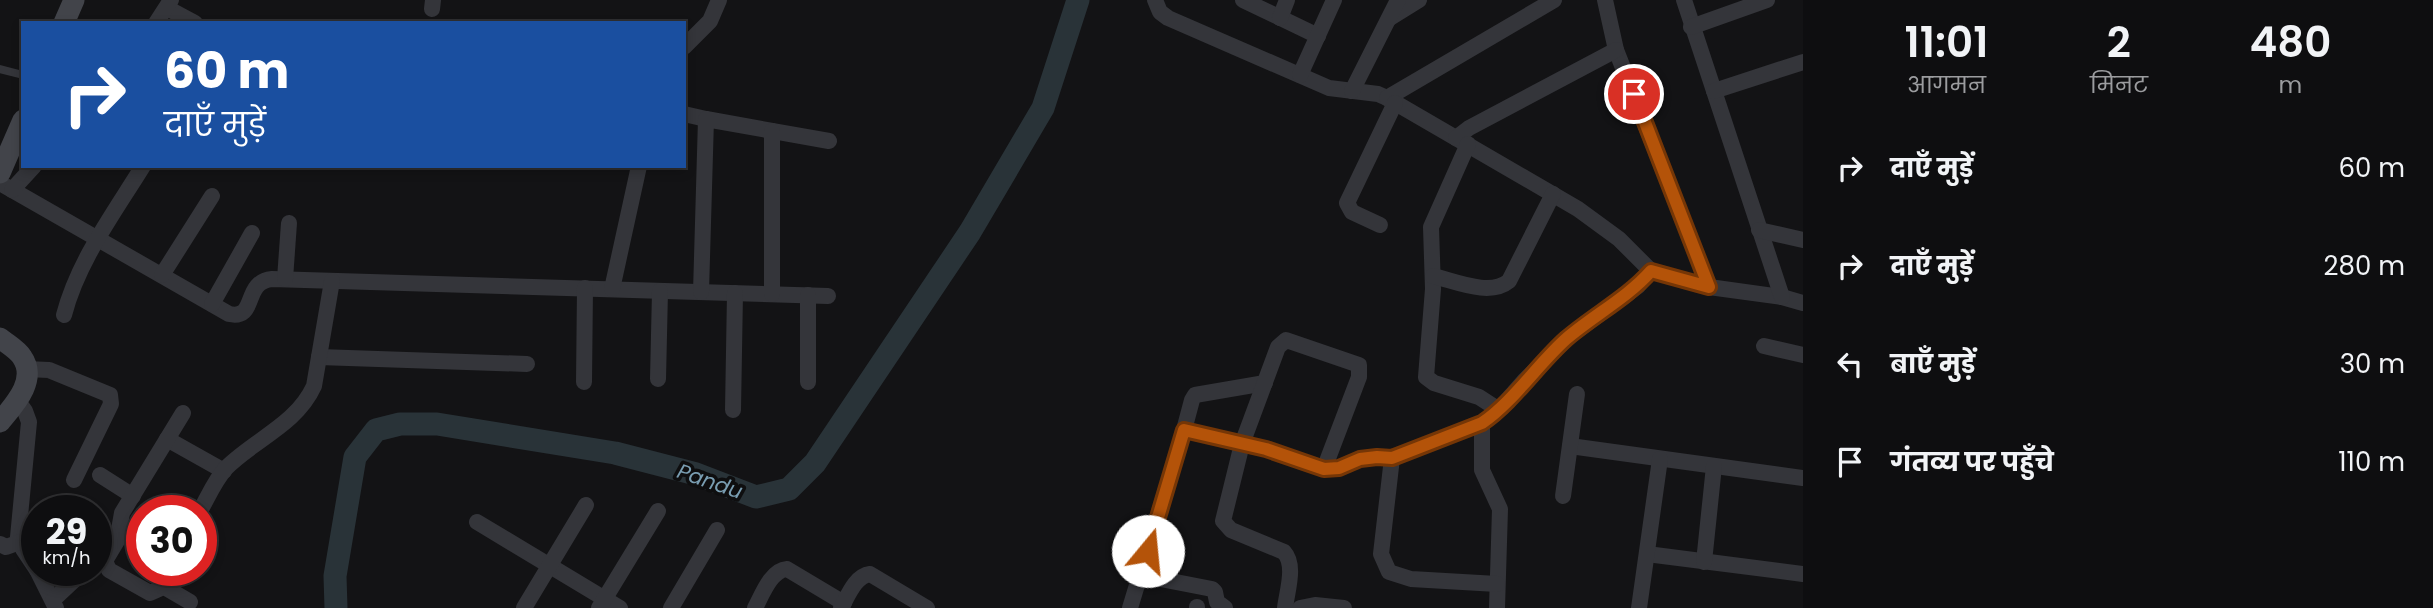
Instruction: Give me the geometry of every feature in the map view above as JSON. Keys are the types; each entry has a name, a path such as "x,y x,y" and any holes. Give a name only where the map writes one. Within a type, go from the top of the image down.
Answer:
{"street":[{"path":"65,21 74,0"},
{"path":"686,45 710,21 719,0"},
{"path":"1155,0 1160,12 1168,18 1329,88 1378,94 1391,100 1553,194 1619,239 1651,271 1709,287 1782,297 1803,303"},
{"path":"1243,0 1318,36"},
{"path":"1280,18 1287,0"},
{"path":"1300,75 1334,0"},
{"path":"1352,91 1398,0"},
{"path":"1390,18 1419,0"},
{"path":"1380,225 1352,212 1347,203 1391,100 1554,0"},
{"path":"1605,0 1616,50 1709,287"},
{"path":"1684,0 1782,297"},
{"path":"1691,27 1768,0"},
{"path":"157,21 169,4 192,21"},
{"path":"1499,410 1479,397 1434,383 1426,377 1433,276 1433,219 1469,128 1616,50"},
{"path":"1714,91 1803,62"},
{"path":"686,114 829,141"},
{"path":"701,292 706,119"},
{"path":"3,174 21,125"},
{"path":"772,131 772,294"},
{"path":"3,174 26,168"},
{"path":"64,315 73,286 142,168"},
{"path":"612,289 639,168"},
{"path":"3,174 98,239 229,314 243,313 257,283 263,279 828,296"},
{"path":"1433,276 1491,289 1503,286 1509,281 1553,194"},
{"path":"162,275 212,196"},
{"path":"285,279 289,223"},
{"path":"1759,230 1803,240"},
{"path":"212,304 252,233"},
{"path":"1184,430 1324,469 1339,468 1368,458 1392,458 1482,423 1499,410 1567,338 1638,286 1651,271"},
{"path":"210,495 224,471 300,409 314,386 332,281"},
{"path":"584,382 585,288"},
{"path":"658,379 660,291"},
{"path":"733,410 735,293"},
{"path":"808,295 808,382"},
{"path":"0,338 21,355 26,369 26,386 0,422"},
{"path":"1285,608 1290,566 1287,556 1284,552 1230,530 1223,522 1242,444 1278,347 1286,340 1359,366 1359,377 1324,469"},
{"path":"1764,346 1803,355"},
{"path":"319,357 527,364"},
{"path":"26,369 49,370 110,395 110,404 74,480"},
{"path":"1130,608 1195,395 1265,383"},
{"path":"1563,496 1577,394"},
{"path":"17,400 29,422 17,528 6,547 21,558"},
{"path":"134,495 183,413"},
{"path":"1482,423 1482,470 1500,509 1497,608"},
{"path":"167,439 224,471"},
{"path":"1570,446 1803,478"},
{"path":"1392,458 1381,554 1389,572 1411,579 1497,584"},
{"path":"1639,608 1660,459"},
{"path":"1704,562 1714,466"},
{"path":"100,475 131,495"},
{"path":"524,608 586,505"},
{"path":"126,508 119,520 117,541 105,561 109,570 126,580"},
{"path":"602,603 658,511"},
{"path":"477,522 550,565 602,603 620,608"},
{"path":"671,608 717,530"},
{"path":"1647,554 1803,574"},
{"path":"755,608 775,574 782,569 787,569 843,606 857,581 870,574 927,608"},
{"path":"1140,575 1212,589 1217,602 1225,608"},
{"path":"47,586 55,604 71,586"},
{"path":"135,586 145,592 159,589 190,602"},
{"path":"1300,608 1315,605 1344,608"}],"lane":[{"path":"0,69 21,74"}],"waterway":[{"name":"Pandu","path":"336,608 335,576 355,457 376,430 400,424 437,424 615,453 696,474 756,497 789,489 815,463 970,232 1043,108 1078,0"}],"route":[{"path":"1148,551 1184,430 1266,449 1324,469 1339,468 1360,459 1392,458 1482,423 1495,414 1567,338 1638,286 1651,271 1709,287 1634,94"}]}
